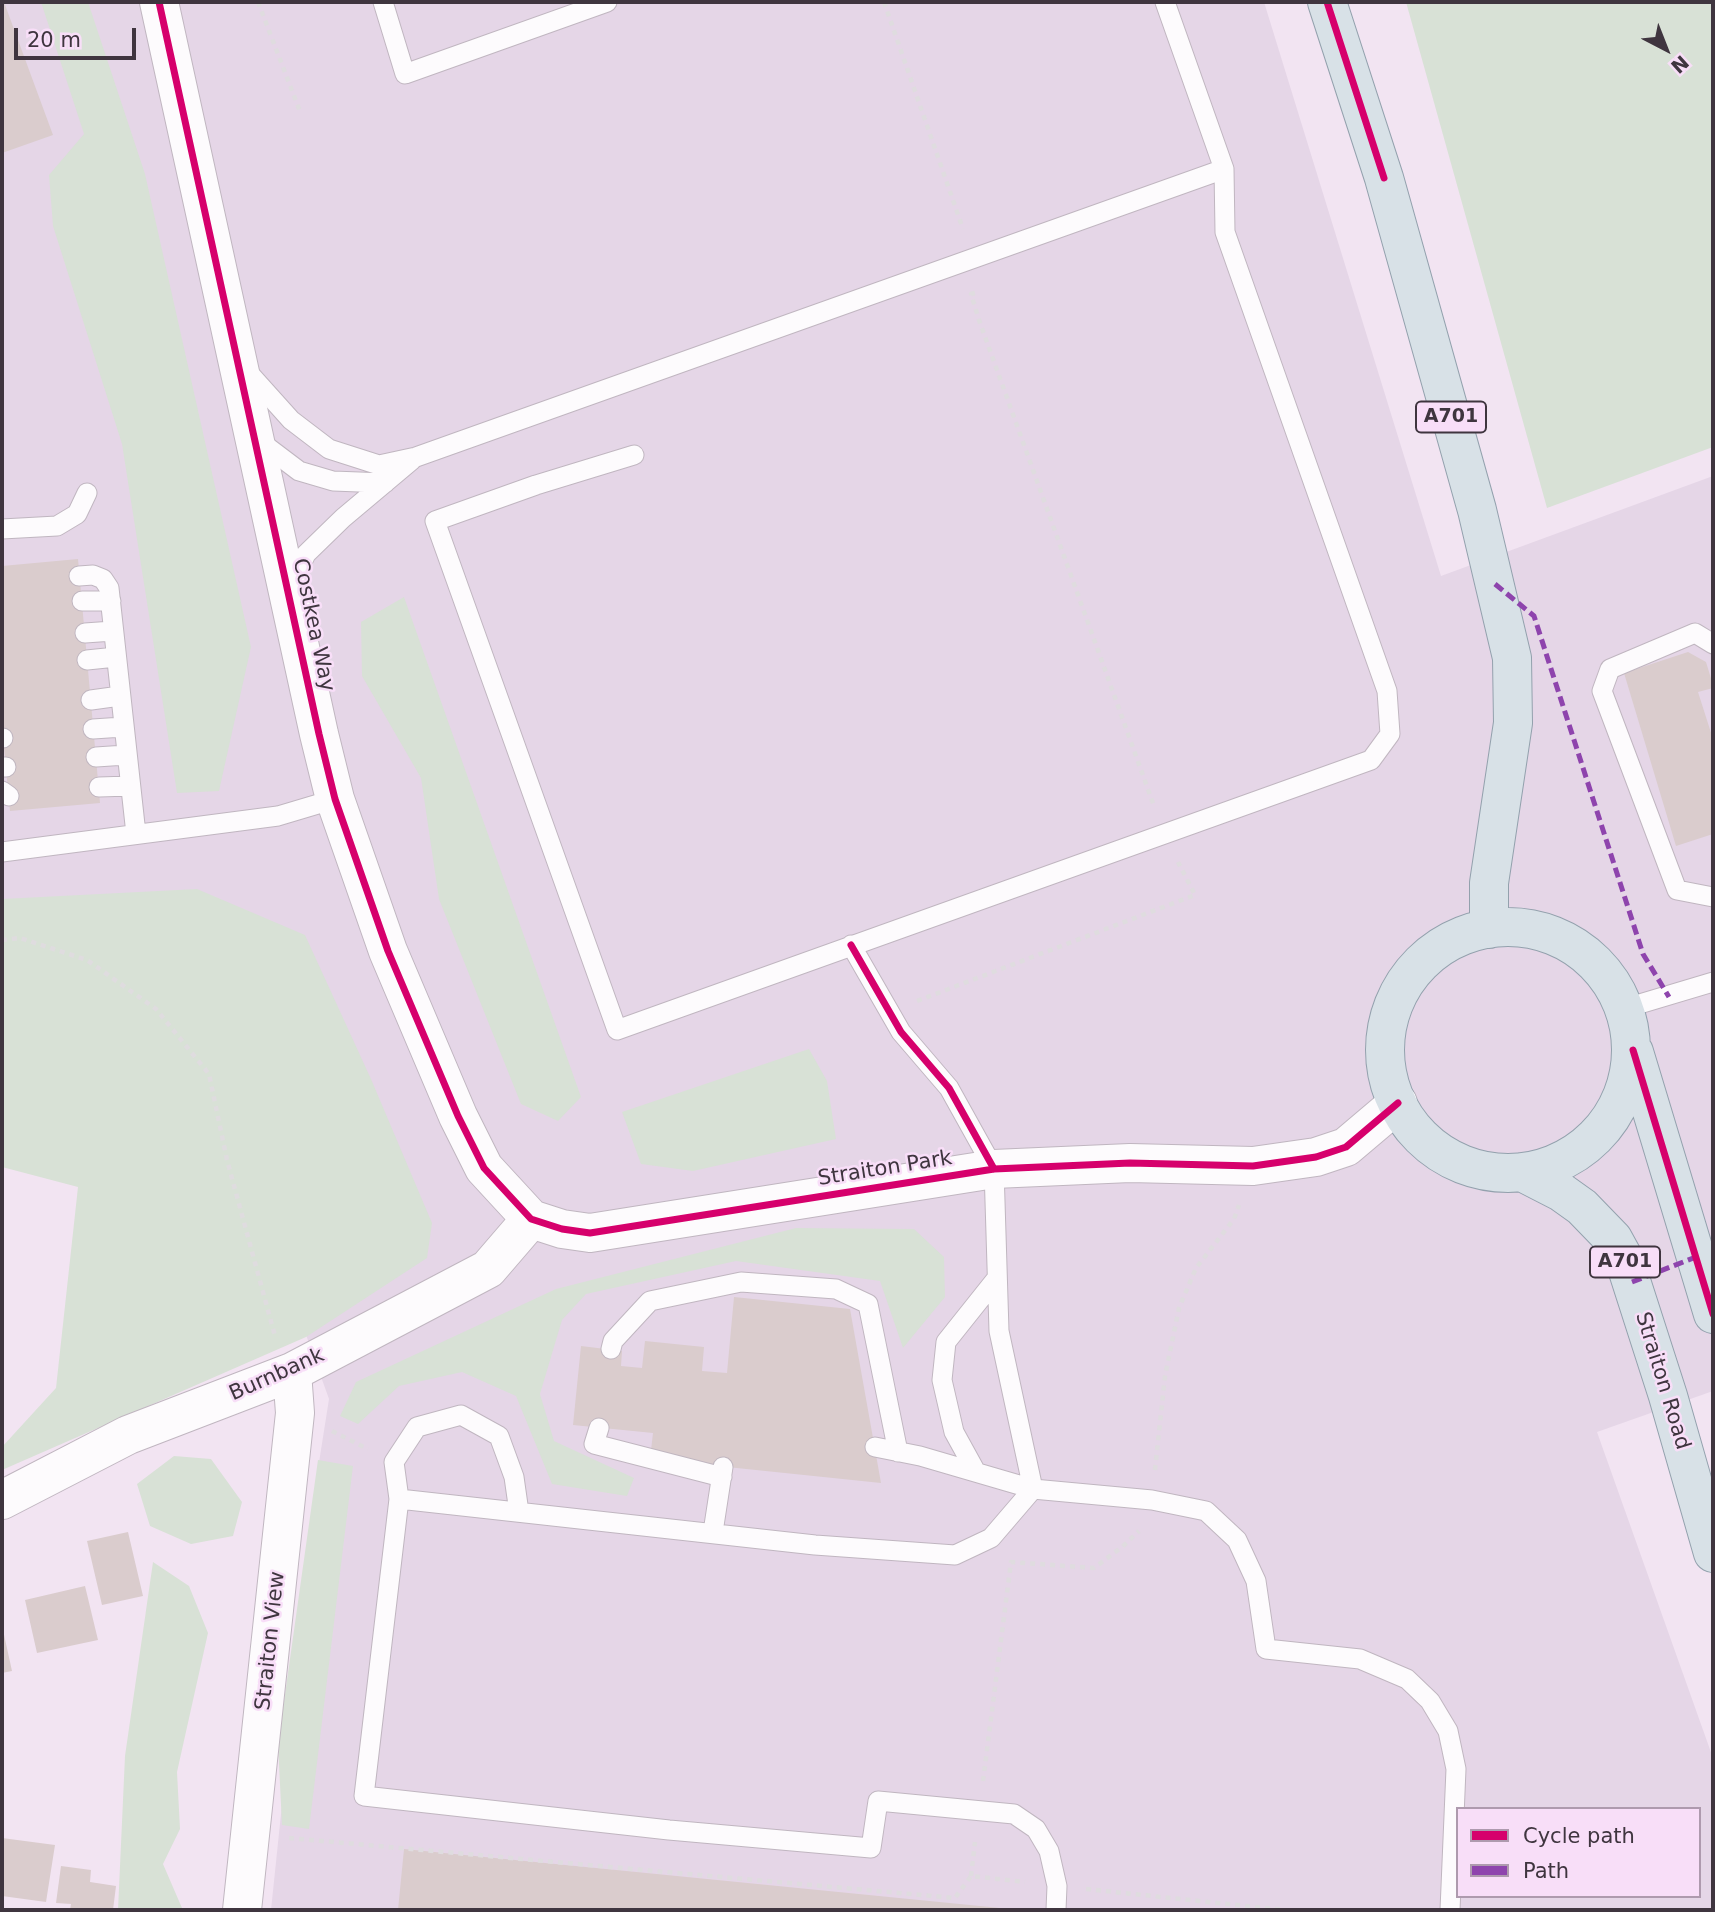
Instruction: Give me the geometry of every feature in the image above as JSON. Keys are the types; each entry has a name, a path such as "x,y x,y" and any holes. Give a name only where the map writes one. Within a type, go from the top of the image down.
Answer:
{"main road":[{"name":"A701","path":"1327,2 1384,178 1477,510 1512,657 1513,723 1489,883 1489,929"},
{"name":"A701","path":"1633,1050 1621,1102 1600,1132 1576,1154 1549,1168 1496,1173 1443,1156 1411,1128 1390,1089 1384,1046 1393,1004 1415,967 1462,934 1505,925 1548,932 1571,943 1605,970 1626,1008 1633,1050 1713,1314"},
{"name":"Straiton Road","path":"1522,1172 1561,1192 1582,1208 1613,1239 1624,1259 1668,1396 1713,1553"}],"street":[{"name":"Costkea Way","path":"159,2 335,799 388,951 458,1116 484,1168 531,1219"},
{"name":"Straiton Park","path":"531,1219 562,1229 590,1233 994,1169 1130,1163 1254,1166 1316,1157 1346,1147 1398,1104"},
{"name":"Burnbank","path":"2,1500 128,1435 292,1372 488,1269 531,1219"},
{"name":"Straiton View","path":"242,1910 295,1413 292,1372"}],"lane":[{"path":"383,2 405,74 607,2"},
{"path":"634,455 536,485 435,521 617,1030 1371,760 1390,734 1387,691 1225,232 1224,169 1165,2"},
{"path":"237,359 291,420 329,449 379,464 416,457 1224,169"},
{"path":"256,438 299,471 333,481 385,483"},
{"path":"287,591 306,554 342,518 416,457"},
{"path":"2,529 57,526 76,514 87,493"},
{"path":"79,576 93,575 103,579 109,588 136,834"},
{"path":"82,601 111,601"},
{"path":"85,632 113,631"},
{"path":"1712,897 1677,890 1602,691 1609,669 1695,633 1713,644"},
{"path":"87,660 116,657"},
{"path":"91,700 120,696"},
{"path":"93,729 123,727"},
{"path":"96,757 126,755"},
{"path":"99,788 130,786"},
{"path":"2,852 278,816 335,799"},
{"path":"851,945 901,1032 949,1088 994,1169 999,1331 1033,1489"},
{"path":"1626,1008 1713,982"},
{"path":"976,1472 954,1432 942,1380 943,1367 946,1342 997,1278"},
{"path":"611,1349 613,1341 650,1301 741,1282 836,1289 868,1304 898,1452"},
{"path":"519,1512 514,1477 499,1436 460,1415 417,1427 394,1462 399,1499 364,1796 669,1830 871,1848 878,1801 1014,1814 1035,1829 1049,1851 1057,1886 1056,1910"},
{"path":"599,1427 594,1444 722,1472 712,1532"},
{"path":"875,1447 1033,1489 1152,1500 1206,1511 1237,1539 1255,1581 1266,1648 1360,1659 1406,1679 1430,1700 1448,1731 1456,1769 1450,1910"},
{"path":"399,1499 815,1545 955,1555 991,1538 1033,1489"}],"path":[{"path":"258,2 301,114"},
{"path":"884,2 985,289 971,294 979,320 1164,834 1195,895 888,1012"},
{"path":"2,940 20,938 87,960 156,1009 209,1074 227,1160 277,1343 292,1372"},
{"path":"295,1413 394,1462"},
{"path":"250,1835 955,1898 971,1876 1284,1910"}],"shaded area":[{"path":"2,2 1264,2 1441,576 1713,476 1713,1391 1597,1432 1713,1758 1713,1910 271,1910 315,1488 329,1399 233,1131 2,909"},
{"path":"41,2 88,2 145,174 251,647 219,791 177,793 122,444 53,226 49,175 84,134"},
{"path":"1406,2 1713,2 1713,447 1547,508"},
{"path":"404,597 581,1097 558,1121 521,1104 439,899 421,778 362,676 361,622"},
{"path":"197,889 305,935 371,1079 432,1223 427,1258 306,1337 2,1470 2,1447 56,1388 78,1187 2,1167 2,899"},
{"path":"809,1049 827,1081 836,1139 693,1171 641,1164 622,1112"},
{"path":"796,1228 914,1229 944,1257 945,1297 903,1348 880,1281 736,1261 586,1294 562,1320 540,1394 554,1441 634,1478 627,1496 552,1484 516,1396 462,1372 399,1386 358,1424 340,1416 356,1382 556,1289"},
{"path":"174,1456 211,1459 242,1502 233,1536 191,1544 150,1526 137,1484"},
{"path":"318,1460 353,1466 309,1829 282,1825 278,1744"},
{"path":"153,1562 189,1586 208,1633 177,1772 180,1829 163,1864 182,1908 118,1910 125,1756"}],"building":[{"path":"2,2 53,135 2,153"},
{"path":"78,559 100,803 10,811 2,727 2,566"},
{"path":"1688,652 1706,662 1713,685 1713,688 1698,692 1713,739 1713,834 1676,846 1624,673"},
{"path":"734,1297 850,1309 881,1483 650,1459 653,1433 573,1425 581,1346 622,1351 621,1366 642,1368 645,1341 704,1347 702,1371 727,1373"},
{"path":"128,1532 143,1596 102,1605 87,1541"},
{"path":"85,1586 98,1640 37,1653 25,1600"},
{"path":"2,1631 12,1671 2,1673"},
{"path":"2,1838 55,1845 46,1902 2,1896"},
{"path":"404,1849 1000,1908 1000,1910 398,1910"},
{"path":"61,1866 91,1870 90,1882 116,1886 113,1910 70,1910 71,1904 56,1903"}],"marked path":[{"path":"1495,584 1534,616 1643,954 1669,997"},
{"path":"1632,1282 1696,1257"}],"cycle path":[{"path":"159,2 335,799 388,951 458,1116 484,1168 531,1219 562,1229 590,1233 994,1169 1130,1163 1253,1166 1316,1157 1346,1147 1398,1103"},
{"path":"1327,2 1384,178"},
{"path":"851,945 901,1032 949,1088 994,1169"},
{"path":"1633,1050 1713,1314"}]}
